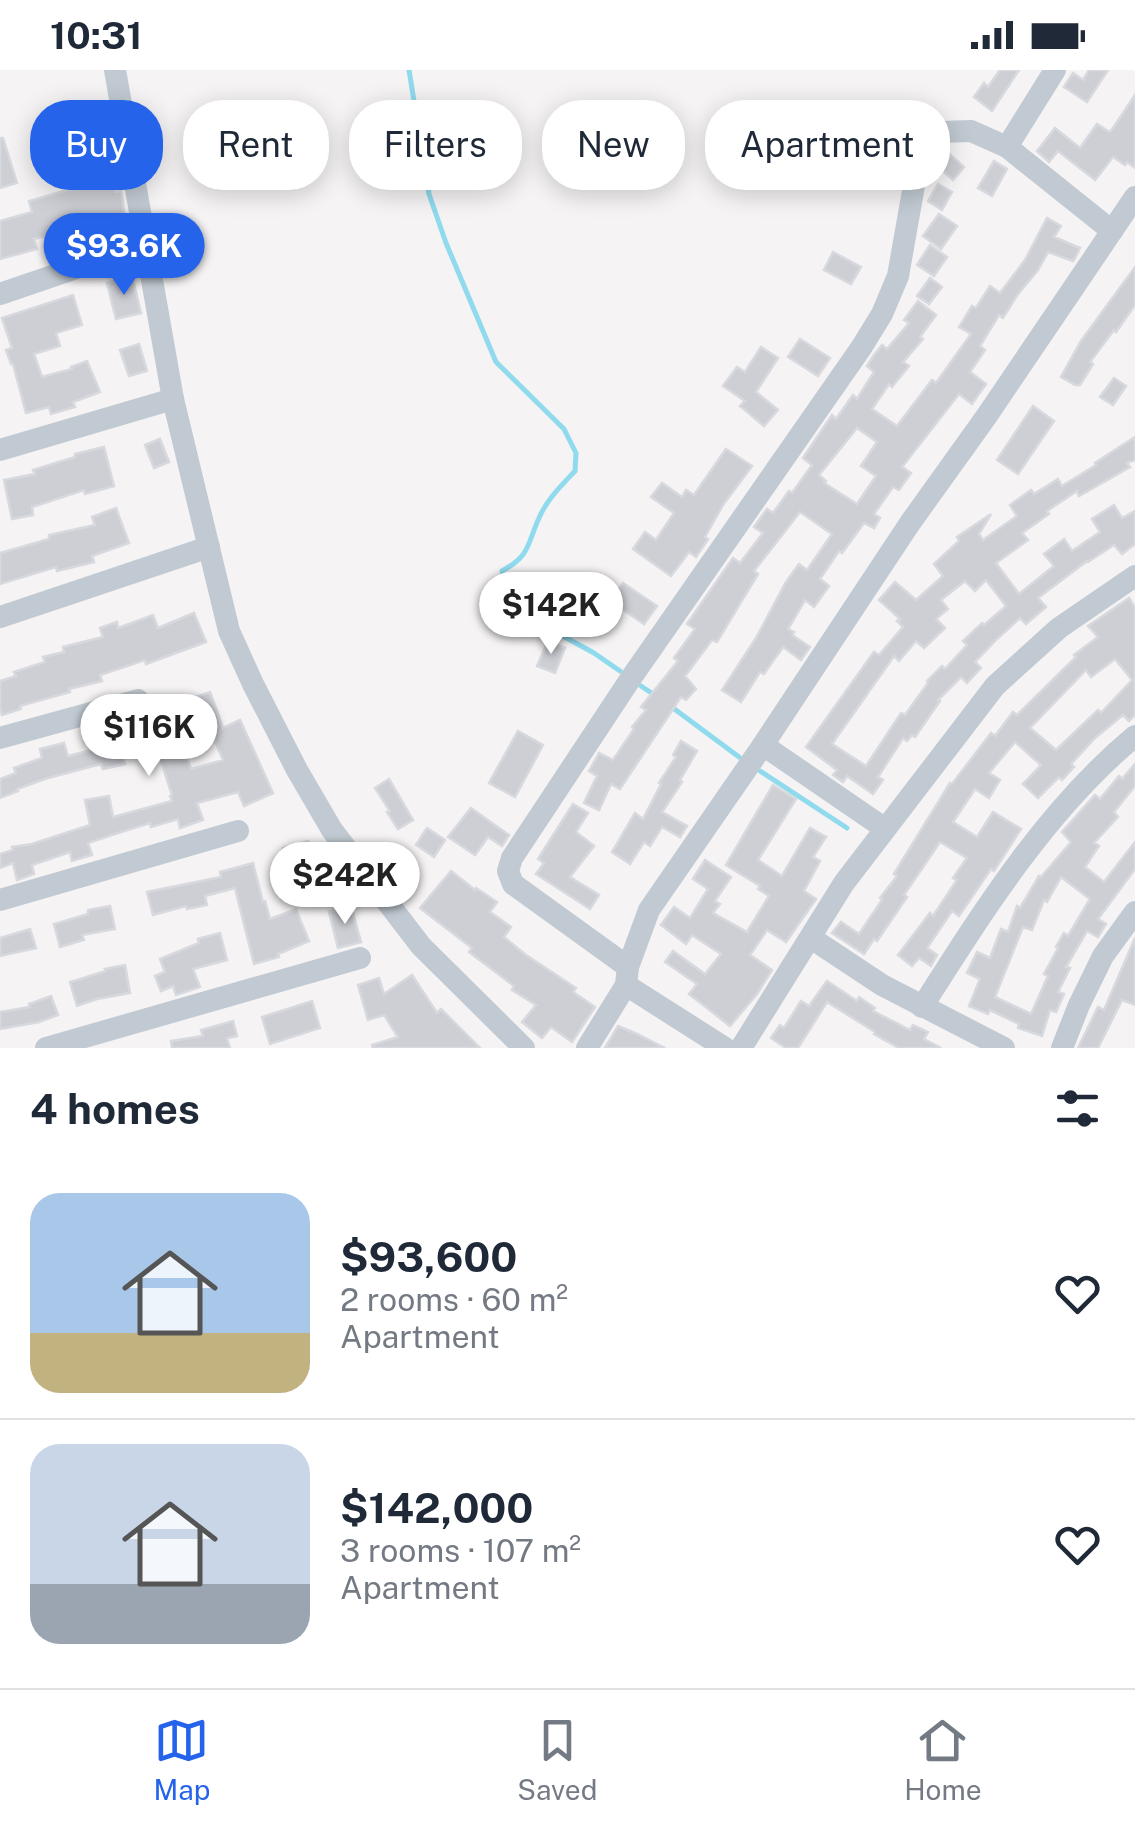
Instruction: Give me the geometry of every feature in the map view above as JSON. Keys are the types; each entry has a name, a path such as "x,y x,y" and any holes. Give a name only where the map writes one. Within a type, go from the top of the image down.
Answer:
{"street":[{"path":"115,70 172,399 229,631 297,770 332,830 421,946 524,1048"},
{"path":"1007,147 1055,70"},
{"path":"725,1048 627,976 513,884 508,871 512,858 882,314 898,276 919,157 926,143 940,132 972,130 1007,147 1112,231"},
{"path":"587,1048 627,976 649,910 1135,197"},
{"path":"0,294 146,244"},
{"path":"0,450 172,399"},
{"path":"0,617 209,547"},
{"path":"742,1048 844,883 995,686 1059,628 1135,576"},
{"path":"0,738 138,700"},
{"path":"922,1007 1050,823 1101,764 1135,736"},
{"path":"763,745 884,828"},
{"path":"0,900 238,831"},
{"path":"1062,1048 1103,956 1135,912"},
{"path":"811,938 882,985 1004,1048"},
{"path":"46,1048 360,958"}],"building":[{"path":"1000,70 1019,70 992,111 974,97 984,83 988,87"},
{"path":"1089,70 1108,70 1087,102 1064,87 1073,73 1083,80"},
{"path":"1135,95 1135,168 1113,157 1095,180 1058,151 1049,162 1037,151 1055,128 1080,148 1097,124 1111,131"},
{"path":"0,138 17,183 0,188"},
{"path":"950,155 964,167 953,180 950,177"},
{"path":"994,161 1007,169 992,196 978,188"},
{"path":"67,190 121,191 126,225 96,226 34,239 37,249 0,259 0,221 32,212 29,201"},
{"path":"934,190 952,192 942,210 928,201"},
{"path":"939,214 957,226 941,249 923,236"},
{"path":"1047,218 1061,226 1054,237 1080,248 1073,261 1048,252 980,346 985,350 970,372 986,384 972,404 959,394 902,467 911,473 899,490 893,487 874,514 880,518 874,528 864,523 842,553 839,551 820,579 829,586 814,607 805,600 788,629 810,647 801,660 783,647 764,674 760,672 741,702 722,690 786,582 799,564 807,570 832,534 800,512 754,571 758,574 717,642 712,640 685,676 696,689 686,700 681,697 620,789 611,784 599,810 584,803 597,776 589,771 599,753 613,760 646,710 641,707 678,661 674,658 695,629 687,624 733,558 740,563 763,533 754,527 767,509 773,513 812,465 803,458 832,415 836,419 853,395 857,399 874,372 867,366 882,345 887,349 909,323 904,320 918,301 936,315 920,337 923,339 903,362 909,366 892,387 889,384 872,409 897,426 932,380 936,383 971,334 959,327 972,306 976,308 990,286 1000,293 1025,260","holes":["857,428 877,442 861,466 876,476 857,504 824,483 819,475"]},
{"path":"930,245 947,257 934,276 917,265"},
{"path":"833,252 861,267 851,284 824,270"},
{"path":"1135,267 1135,305 1090,362 1093,364 1080,385 1061,377 1081,341"},
{"path":"132,276 141,313 116,319 107,283"},
{"path":"930,278 942,287 929,304 917,296"},
{"path":"73,295 82,325 56,333 60,346 34,354 42,377 87,361 100,392 73,402 75,407 51,414 49,407 26,413 6,350 12,348 2,318"},
{"path":"800,339 830,358 818,376 788,357"},
{"path":"139,344 147,371 129,376 120,350"},
{"path":"761,347 778,358 756,392 778,410 764,426 740,406 745,401 723,386 737,367 745,372"},
{"path":"1114,378 1126,386 1113,405 1100,397"},
{"path":"1033,406 1054,421 1018,474 997,460"},
{"path":"1135,437 1135,460 1127,463 1130,467 1079,496 1077,491 1047,511 1049,514 1022,533 1028,540 996,563 1019,594 1054,566 1044,554 1064,539 1072,551 1100,532 1092,519 1114,505 1122,518 1135,511 1135,544 1122,554 1114,545 1038,598 1046,607 1026,624 1020,618 997,639 975,662 981,668 967,683 961,677 938,700 915,737 912,735 907,741 903,738 878,777 883,780 873,794 847,776 843,782 833,775 837,770 806,747 874,652 879,655 903,627 897,621 900,619 879,600 895,582 916,600 943,576 934,564 959,541 957,537 991,514 979,534 983,540 1017,516 1010,505 1031,490 1034,494 1058,479 1062,486","holes":["986,580 1006,606 963,641 967,645 945,669 942,666 927,681 866,766 832,744 894,656 899,661 916,641 924,648 945,628 936,619 948,609 941,600 965,581 975,591"]},
{"path":"160,439 169,462 154,468 145,445"},
{"path":"104,447 114,486 85,494 84,490 32,507 33,515 12,519 4,480 35,474 33,470"},
{"path":"726,449 752,466 723,505 696,557 689,552 671,576 633,549 645,532 656,540 674,513 651,497 662,483 682,497 686,490 694,495"},
{"path":"116,508 129,543 92,556 94,562 57,571 56,567 0,584 0,553 49,539 49,535 95,525 92,517"},
{"path":"623,583 657,606 644,624 610,601"},
{"path":"1129,598 1135,607 1135,715 1129,721 1123,715 1095,738 1062,780 1059,777 1038,798 1023,784 1041,765 1015,742 989,773 1000,780 989,798 975,789 953,822 977,837 993,812 1021,829 959,916 952,911 927,948 937,955 931,966 919,958 912,966 898,955 930,913 933,916 967,858 940,842 904,895 907,897 864,954 832,933 841,922 859,934 950,783 991,733 995,736 1013,712 1017,715 1074,655 1098,637 1088,626","holes":["1115,659 1132,680 1101,713 1098,710 1056,750 1030,728 1086,670 1091,677"]},
{"path":"194,613 206,642 146,664 145,660 100,675 102,681 69,689 70,692 2,715 0,681 16,676 14,672 45,662 43,657 64,652 63,647 103,637 100,628 117,622 118,628 153,615 158,628"},
{"path":"548,641 565,648 555,673 537,666"},
{"path":"210,692 223,728 240,720 273,793 244,806 238,792 197,803 203,820 180,828 178,819 151,827 150,823 118,833 88,843 92,855 72,861 70,852 32,865 34,874 17,880 13,863 0,868 0,854 13,850 12,847 90,825 85,800 109,796 113,817 172,801 157,749 123,757 125,764 103,769 101,764 48,778 0,798 0,779 16,773 14,768 42,758 40,749 64,743 68,756 152,731 151,723 186,716 181,702","holes":["210,730 223,760 191,769 181,740"]},
{"path":"518,731 543,745 515,797 489,783"},
{"path":"681,741 697,751 662,812 687,826 680,837 662,827 650,846 644,842 630,864 612,852 635,813 643,819"},
{"path":"1135,764 1135,786 1114,812 1118,817 1094,843 1099,846 1085,867 1104,882 1135,842 1135,869 1098,919 1106,924 1098,937 1087,931 1066,967 1070,968 1058,992 1064,994 1056,1012 1050,1010 1042,1036 1018,1028 1019,1024 990,1010 988,1014 969,1006 980,979 967,973 977,952 990,958 1001,929 1008,932 1017,906 1020,908 1039,876 1071,842 1062,832 1095,795 1100,799 1119,776 1122,779","holes":["1061,877 1090,899 1068,936 1064,933 1056,947 1031,1014 995,997 1023,927 1032,930 1044,900 1047,902"]},
{"path":"389,779 413,820 398,829 375,788"},
{"path":"773,785 796,799 758,860 782,876 810,828 826,837 813,857 820,861 804,891 816,899 786,942 767,930 750,955 772,970 730,1026 689,994 697,984 665,962 673,951 705,974 721,954 692,935 686,944 661,925 674,907 690,918 708,889 693,879 705,860 731,877 715,901 720,904 713,913 747,932 769,896 726,865"},
{"path":"573,804 588,813 576,832 594,846 570,877 599,895 590,909 536,874 544,863 538,859"},
{"path":"471,808 509,835 502,846 488,837 475,855 448,837"},
{"path":"427,828 445,840 434,857 416,845"},
{"path":"308,841 317,875 292,882 283,848"},
{"path":"253,863 270,919 296,909 309,941 278,954 279,957 254,964 235,888 205,896 207,905 153,915 147,892 221,877 220,872"},
{"path":"451,871 497,902 490,912 511,927 504,937 576,988 573,992 595,1007 572,1042 551,1027 542,1038 522,1022 536,1005 512,990 514,986 469,952 472,948 420,908"},
{"path":"110,906 115,929 82,935 84,940 60,947 54,924"},
{"path":"351,906 361,942 338,948 329,912"},
{"path":"30,929 36,948 0,956 0,938"},
{"path":"220,933 227,960 193,969 200,987 176,995 173,986 161,991 155,976 165,972 160,959 199,943 198,939"},
{"path":"1135,938 1135,1005 1122,1000 1098,1048 1078,1048 1098,1007 1104,1010"},
{"path":"125,965 130,993 77,1006 70,982"},
{"path":"412,975 437,1013 441,1009 480,1048 373,1048 372,1045 398,1037 384,1015 368,1020 358,985 379,978 384,994"},
{"path":"827,981 910,1030 913,1025 928,1032 924,1039 941,1048 899,1048 827,1002 798,1048 786,1048 771,1038 780,1025 784,1028 801,1001 809,1006"},
{"path":"51,996 58,1015 0,1029 0,1012 30,1007 29,1004"},
{"path":"312,1001 320,1028 270,1044 262,1017"},
{"path":"233,1021 237,1036 227,1038 230,1048 172,1048 171,1041 203,1036 201,1030"},
{"path":"618,1026 637,1034 665,1048 605,1048"}],"waterway":[{"path":"409,70 429,194 496,362 564,429 576,453 575,471 546,505 523,554 502,571 508,598 539,623 620,671"},
{"path":"641,686 656,696"},
{"path":"669,705 739,757"},
{"path":"760,771 847,828"}]}
